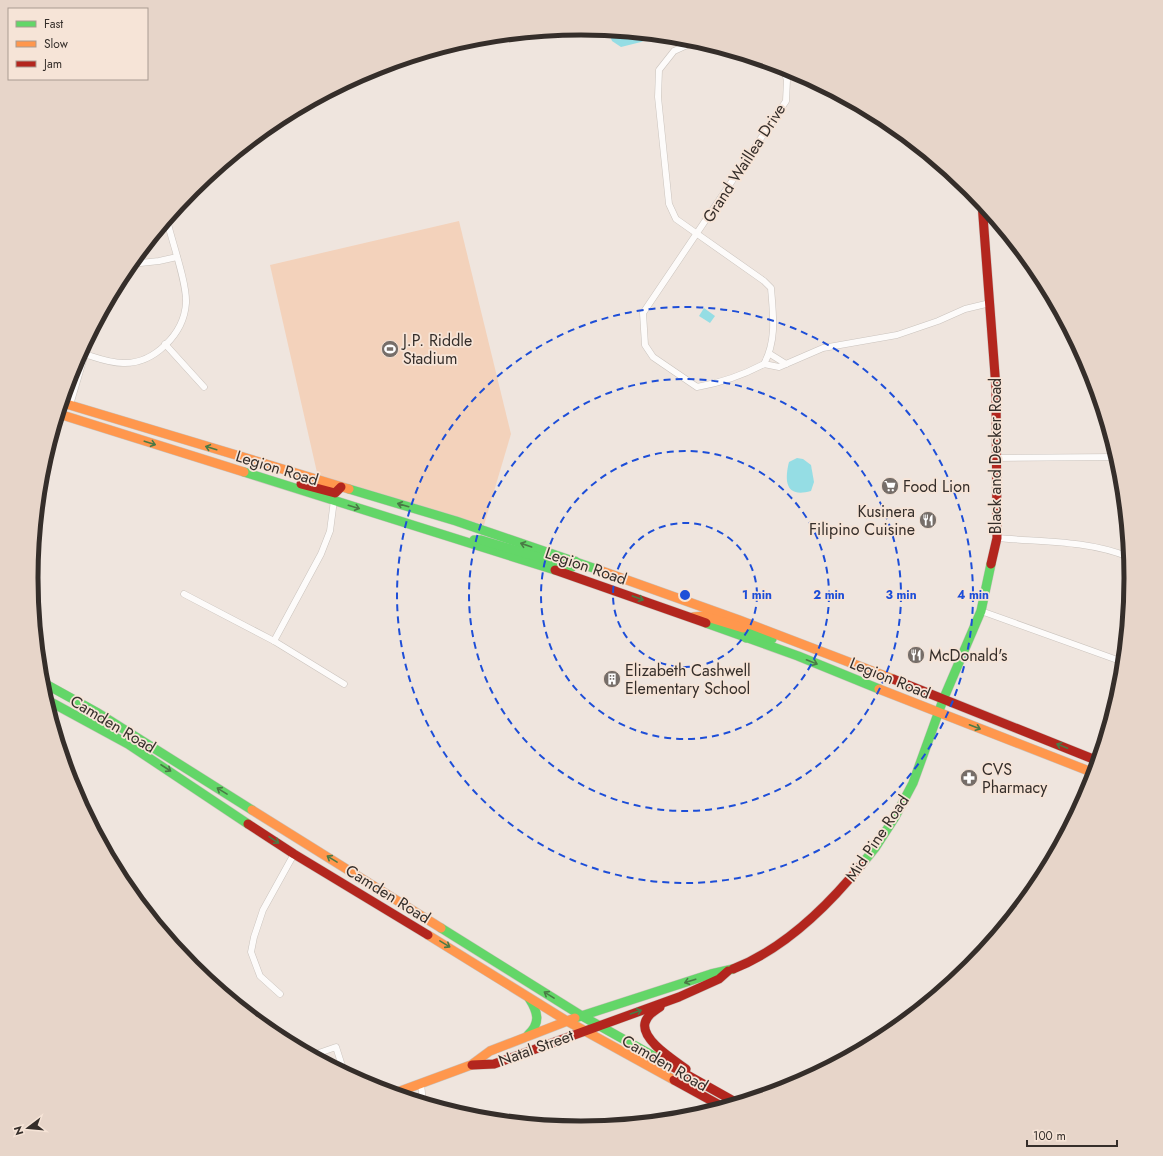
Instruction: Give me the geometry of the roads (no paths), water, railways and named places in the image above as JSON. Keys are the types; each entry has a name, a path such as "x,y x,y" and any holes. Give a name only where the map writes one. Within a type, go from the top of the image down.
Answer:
{"main road":[{"name":"Black and Decker Road","path":"944,700 981,611 997,538 996,388 983,212"},
{"name":"Legion Road","path":"66,407 186,440 456,521 576,561 833,656 1094,759"},
{"name":"Legion Road","path":"63,415 579,577 798,656 1089,771"},
{"path":"71,418 77,415 176,442 186,440"},
{"path":"238,470 251,469 335,493 341,487"},
{"path":"457,539 481,540 572,567 576,561"},
{"path":"579,577 581,572 585,571 662,597 678,598"},
{"path":"690,617 704,616 743,628 749,624"},
{"path":"746,638 751,632 808,652 833,656"},
{"name":"Camden Road","path":"49,686 98,713 582,1016 730,1100"},
{"name":"Mid Pine Road","path":"582,1016 711,974 728,971 755,958 791,935 826,905 857,870 888,827 908,793 921,765 944,700"},
{"name":"Camden Road","path":"53,704 128,744 294,854 527,995 583,1031 716,1104"},
{"name":"Mid Pine Road","path":"599,1025 679,997 719,980 728,971"},
{"path":"525,1037 534,1029 538,1022 538,1012 527,995"},
{"path":"679,997 653,1011 648,1016 645,1024 649,1040 722,1096"},
{"name":"Natal Street","path":"403,1090 471,1065 490,1051 582,1016"},
{"name":"Natal Street","path":"471,1065 494,1064 599,1025"}],"street":[{"name":"Grand Waillea Drive","path":"687,45 674,51 659,70 658,97 669,204 675,218 764,281 771,288 774,329 770,354"},
{"name":"Grand Waillea Drive","path":"764,364 750,371 712,384 697,387 653,357 645,345 643,313 786,101 787,80 785,75"},
{"path":"87,355 110,362 131,362 149,357 165,344 180,326 186,303 185,292 168,226"},
{"path":"139,263 176,257"},
{"path":"786,364 770,354 764,364 772,367 779,367 786,364 823,348 897,335 945,318 965,308 990,303"},
{"path":"165,344 204,387"},
{"path":"772,367 778,358"},
{"path":"996,458 1111,457"},
{"path":"274,641 321,554 330,531 334,500"},
{"path":"997,538 1086,544 1111,549 1123,554"},
{"path":"184,594 274,641 344,684"},
{"path":"981,611 1118,660"},
{"path":"280,994 260,976 251,952 254,937 263,910 294,854"},
{"path":"319,1053 336,1047 342,1065"},
{"path":"421,1084 422,1097"}],"water":[{"path":"610,36 647,39 621,47 612,41"},
{"path":"704,308 715,316 710,323 699,316"},
{"path":"797,458 803,459 811,465 814,482 811,491 803,493 796,492 789,487 787,482 787,469 789,462"}],"place":[{"name":"J.P. Riddle Stadium","path":"390,349"},
{"name":"Food Lion","path":"890,486"},
{"name":"Kusinera Filipino Cuisine","path":"928,520"},
{"name":"McDonald's","path":"916,655"},
{"name":"Elizabeth Cashwell Elementary School","path":"612,679"},
{"name":"CVS Pharmacy","path":"969,778"}]}
